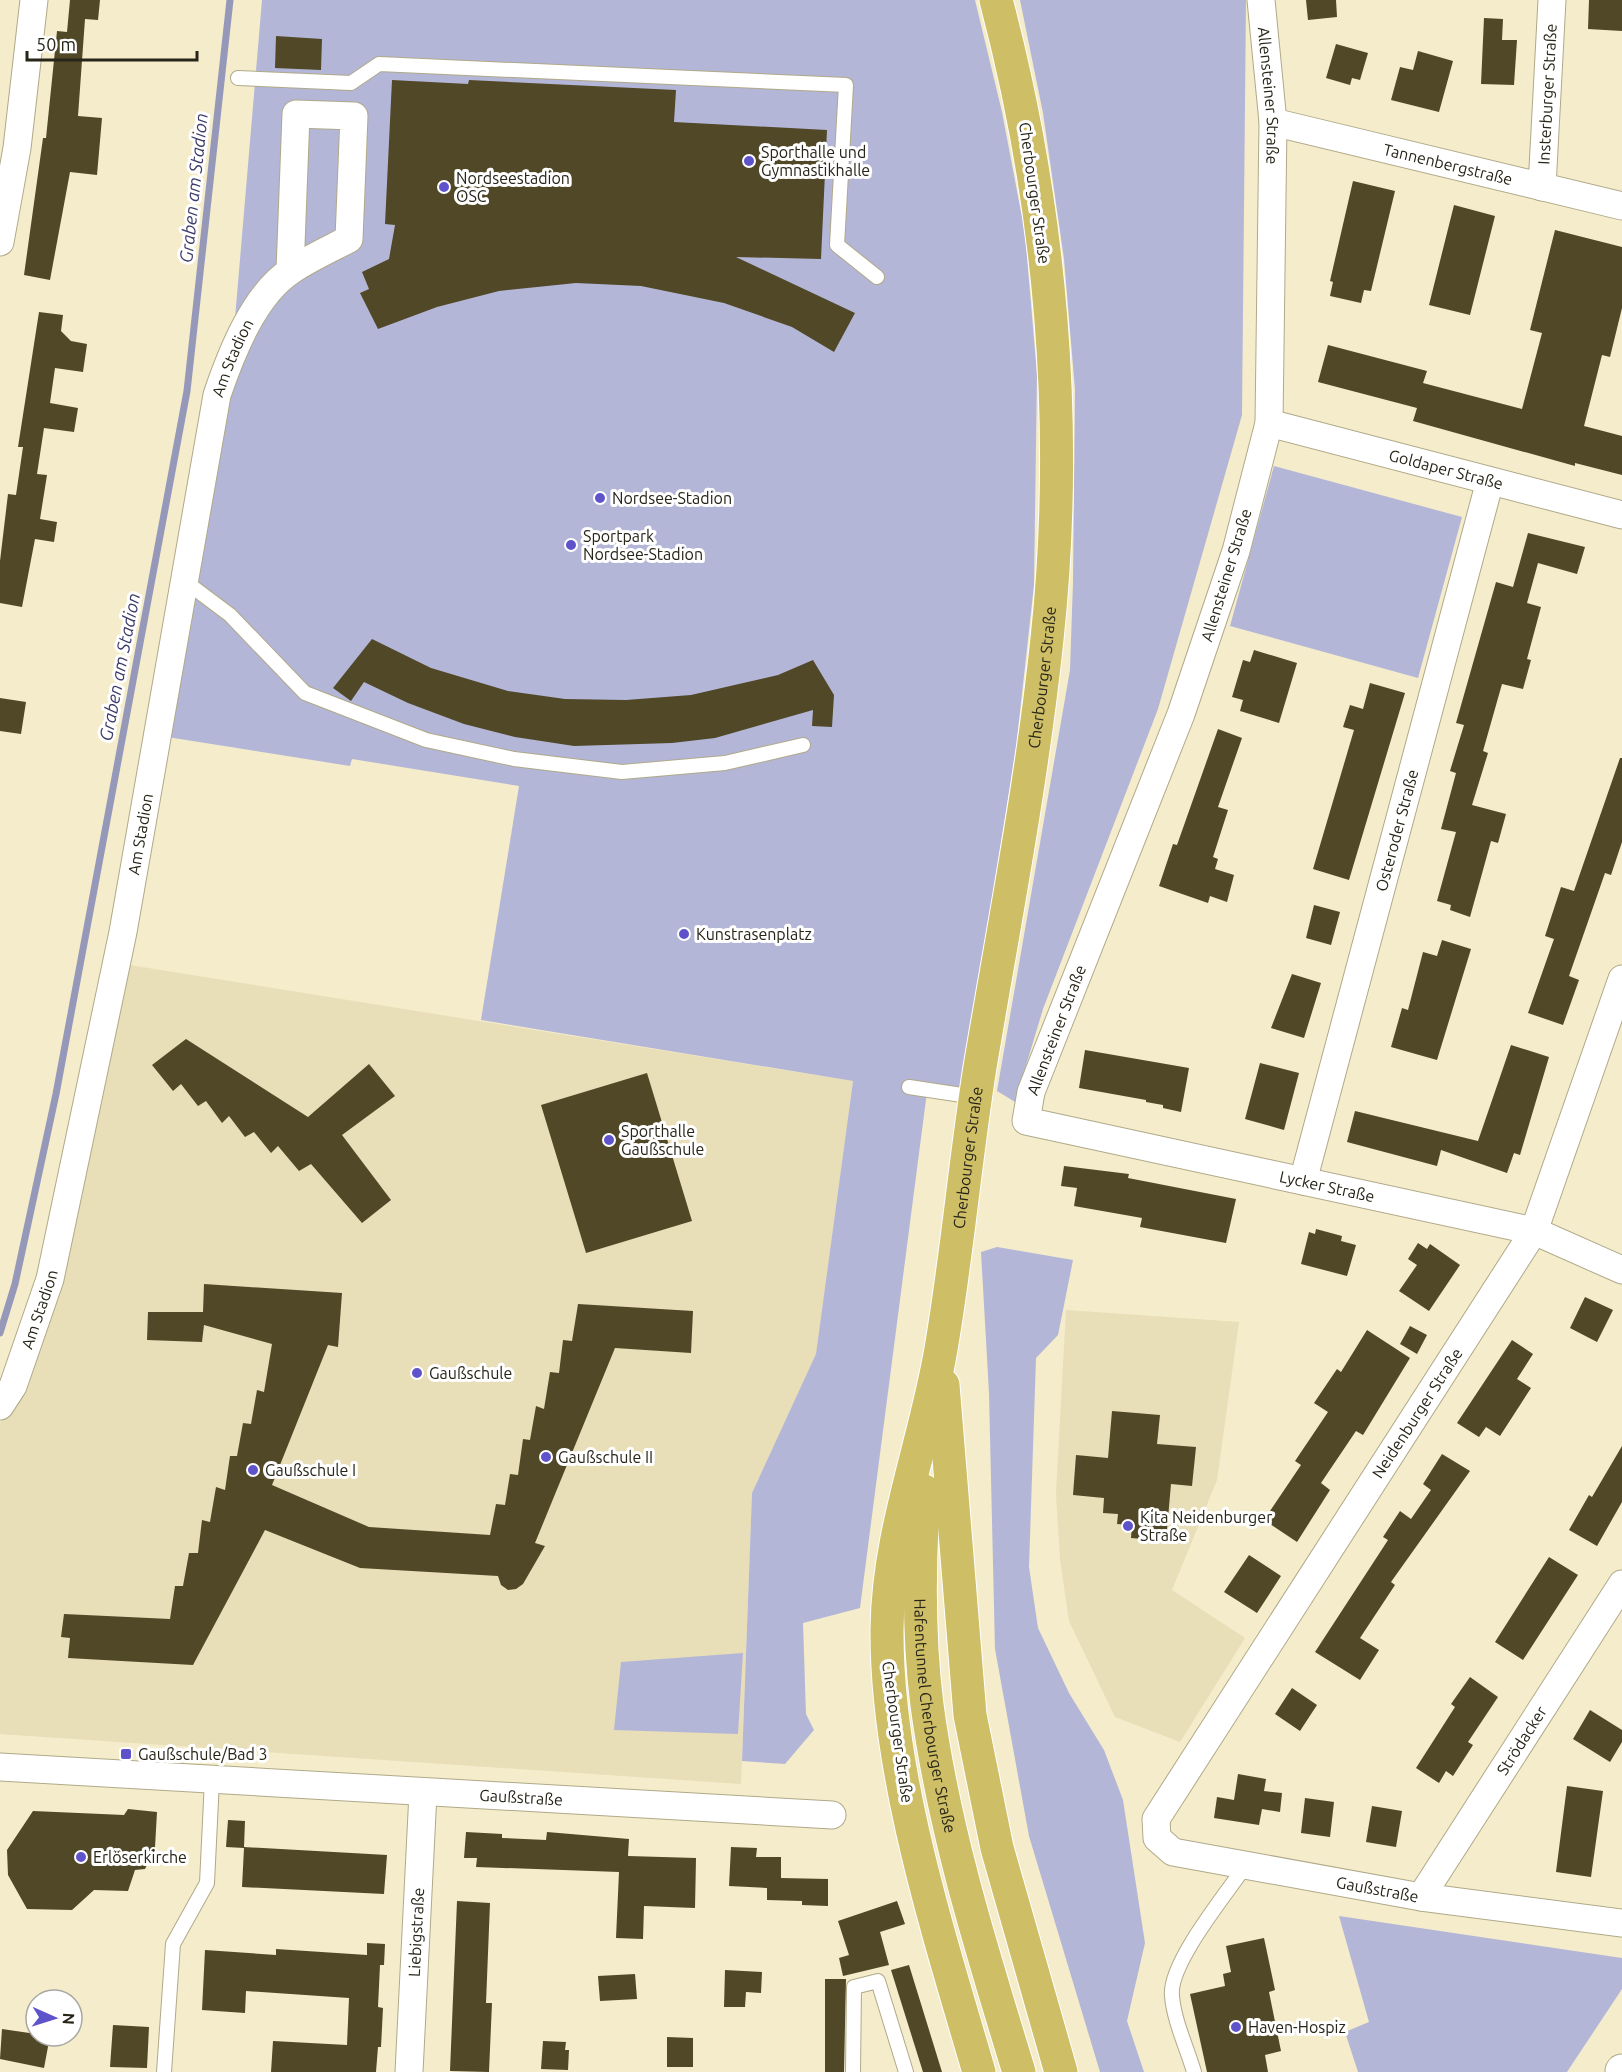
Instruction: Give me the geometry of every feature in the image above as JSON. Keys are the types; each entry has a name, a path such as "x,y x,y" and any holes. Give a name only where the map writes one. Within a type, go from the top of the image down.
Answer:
{"main road":[{"name":"Cherbourger Straße","path":"979,2072 909,1813 888,1670 888,1597 891,1560 941,1353 975,1097 1034,741 1047,636 1056,497 1053,356 1045,257 1031,153 1013,64 996,0"},
{"name":"Cherbourger Straße","path":"941,1353 970,1715 997,1848 1061,2072"},
{"name":"Hafentunnel Cherbourger Straße","path":"941,1353 929,1428 920,1548 922,1654 927,1703 935,1757 958,1864 1019,2072"}],"street":[{"path":"0,242 8,147 33,0"},
{"name":"Allensteiner Straße","path":"1026,1121 1030,1092 1181,714 1236,551 1269,423 1273,122 1262,0"},
{"name":"Insterburger Straße","path":"1542,187 1552,0"},
{"name":"Am Stadion","path":"0,1406 13,1386 50,1279 123,932 220,385 239,339 263,299 290,271 349,239 354,116 296,114 290,271"},
{"name":"Tannenbergstraße","path":"1273,122 1622,206"},
{"name":"Goldaper Straße","path":"1269,423 1622,515"},
{"name":"Osteroder Straße","path":"1303,1181 1490,481"},
{"name":"Neidenburger Straße","path":"1155,1819 1534,1231 1622,979"},
{"name":"Lycker Straße","path":"1026,1121 1534,1231 1622,1270"},
{"name":"Strödacker","path":"1421,1897 1622,1584"},
{"name":"Gaußstraße","path":"0,1767 832,1815"},
{"name":"Liebigstraße","path":"409,2072 423,1793"},
{"name":"Gaußstraße","path":"1155,1819 1157,1838 1173,1852 1421,1897 1622,1923"}],"lane":[{"path":"238,78 351,84 379,64 846,85 837,245 877,277"},
{"path":"186,582 230,615 305,693 426,740 514,759 622,772 725,763 802,745"},
{"path":"909,1087 975,1097"},
{"path":"164,2072 173,1944 207,1883 212,1780"},
{"path":"1194,2072 1171,1995 1176,1971 1199,1931 1246,1865"},
{"path":"853,2072 854,1987 878,1981 906,2072"}],"shaded area":[{"name":"Sportpark Nordsee-Stadion","path":"262,0 975,0 1002,112 1025,233 1037,374 1034,585 1016,748 962,1088 928,1084 860,1608 803,1623 806,1714 814,1730 785,1764 742,1761 752,1493 816,1354 853,1081 481,1020 519,786 352,759 350,766 167,737 228,401"},
{"path":"1020,0 1246,0 1242,415 1158,709 1043,1009 1015,1102 997,1091 1070,670 1075,390 1064,259 1043,113"},
{"path":"1274,466 1462,517 1418,678 1230,626"},
{"name":"Gaußschule","path":"123,964 853,1081 816,1355 752,1493 741,1784 0,1734 0,1423 21,1391"},
{"path":"997,1247 1073,1260 1058,1335 1036,1358 1029,1567 1038,1628 1069,1693 1104,1750 1123,1800 1145,1943 1127,2021 1144,2072 1100,2072 1029,1836 995,1649 989,1393 981,1252"},
{"name":"Kita Neidenburger Straße","path":"1066,1310 1239,1322 1217,1480 1172,1590 1245,1638 1180,1742 1115,1717 1069,1621 1060,1559 1056,1494"},
{"path":"743,1653 738,1734 614,1730 621,1662"},
{"path":"1339,1916 1622,1958 1622,1989 1567,2072 1358,2072 1345,2032 1369,2022"}],"building":[{"path":"70,0 100,0 98,20 85,19 78,116 102,118 97,175 70,172 50,280 24,275 43,138 46,138 57,31 67,32"},
{"path":"1306,0 1336,0 1337,17 1308,20"},
{"path":"1589,0 1622,0 1622,31 1588,29"},
{"path":"1484,18 1503,19 1502,40 1517,40 1514,85 1481,84"},
{"path":"276,36 322,39 321,70 275,68"},
{"path":"1336,44 1368,53 1360,80 1352,78 1350,85 1326,78"},
{"path":"1418,51 1453,61 1439,112 1391,100 1400,67 1413,70"},
{"path":"392,80 468,84 469,80 676,90 674,122 827,130 821,259 736,257 855,313 834,352 792,327 724,303 641,286 576,283 499,291 437,307 378,329 360,293 369,289 362,272 389,259 395,225 385,224"},
{"path":"1353,181 1395,191 1371,291 1364,290 1361,303 1330,296 1333,282 1330,281"},
{"path":"1454,205 1495,216 1470,315 1429,305"},
{"path":"1555,230 1622,247 1622,308 1610,357 1602,355 1584,426 1622,436 1622,475 1575,463 1575,466 1413,421 1417,408 1318,382 1328,345 1427,371 1423,383 1522,409 1542,333 1530,330"},
{"path":"39,312 63,315 61,331 71,341 87,344 83,372 55,368 50,403 78,408 74,432 44,428 37,474 47,475 40,519 57,522 54,542 35,539 22,607 0,603 0,561 8,494 16,495 23,447 18,447"},
{"path":"1528,533 1585,547 1577,574 1538,563 1527,603 1541,607 1527,659 1531,660 1523,689 1502,684 1483,751 1488,753 1472,805 1506,814 1498,843 1491,841 1470,917 1450,910 1451,905 1437,901 1456,832 1441,829 1456,773 1450,771 1464,725 1456,723 1496,582 1513,587"},
{"path":"372,639 431,668 508,691 565,699 626,700 691,695 778,675 813,660 834,695 832,727 812,726 813,710 715,738 672,743 574,746 515,737 464,724 408,703 364,682 351,701 333,688"},
{"path":"1254,650 1297,663 1279,723 1240,711 1243,700 1232,697 1243,660 1250,662"},
{"path":"1370,683 1405,693 1349,880 1313,869 1354,730 1343,727 1350,705 1363,709"},
{"path":"0,698 26,702 21,734 0,731"},
{"path":"1218,729 1242,738 1218,807 1228,810 1213,857 1218,859 1215,869 1234,875 1227,902 1210,896 1208,903 1159,886 1173,844 1177,845"},
{"path":"1620,758 1622,758 1622,842 1611,875 1605,873 1569,976 1579,980 1563,1025 1528,1013 1554,939 1545,936 1561,887 1574,891"},
{"path":"1314,905 1340,912 1331,945 1306,938"},
{"path":"1442,940 1471,949 1437,1060 1391,1047 1402,1008 1408,1010 1423,952 1437,956"},
{"path":"1292,974 1321,983 1304,1038 1271,1028"},
{"path":"186,1039 308,1117 369,1064 395,1096 342,1135 391,1200 362,1223 311,1164 299,1171 278,1146 271,1153 254,1132 245,1137 229,1116 222,1123 206,1101 198,1106 181,1084 173,1091 152,1065"},
{"path":"1511,1045 1549,1057 1520,1155 1514,1153 1507,1173 1441,1150 1437,1166 1347,1142 1355,1111 1478,1141"},
{"path":"1085,1050 1189,1068 1181,1112 1163,1108 1163,1105 1146,1102 1146,1100 1079,1088"},
{"path":"1260,1063 1299,1073 1284,1130 1245,1119"},
{"name":"Sporthalle Gaußschule","path":"647,1073 692,1221 586,1253 541,1105"},
{"path":"1064,1166 1129,1174 1128,1178 1236,1199 1226,1243 1140,1227 1142,1218 1074,1206 1077,1188 1061,1186"},
{"path":"1316,1229 1342,1236 1341,1241 1356,1245 1347,1276 1301,1264 1309,1232 1315,1234"},
{"path":"1418,1243 1427,1249 1430,1244 1460,1265 1429,1311 1399,1291 1417,1265 1408,1259"},
{"path":"204,1284 342,1293 338,1347 328,1345 272,1485 369,1527 490,1535 496,1504 505,1505 510,1474 518,1475 523,1439 530,1440 536,1406 544,1409 550,1372 559,1373 563,1340 572,1341 578,1304 693,1311 691,1353 615,1348 535,1543 545,1546 523,1584 516,1589 508,1590 501,1585 498,1576 360,1568 265,1530 193,1665 68,1658 70,1638 61,1637 64,1614 170,1619 175,1586 183,1586 189,1553 198,1553 202,1520 210,1522 216,1487 225,1490 230,1456 237,1456 243,1423 251,1424 257,1390 264,1392 272,1344 204,1325 202,1342 147,1340 148,1312 203,1312"},
{"path":"1585,1297 1613,1310 1597,1342 1570,1328"},
{"path":"1410,1326 1427,1335 1417,1354 1400,1344"},
{"path":"1367,1330 1410,1358 1363,1435 1356,1431 1321,1483 1330,1490 1297,1542 1264,1520 1301,1465 1295,1461 1328,1412 1314,1403 1337,1369 1341,1372"},
{"path":"1512,1340 1533,1354 1517,1379 1531,1388 1500,1436 1486,1427 1479,1437 1457,1423"},
{"path":"1112,1411 1160,1415 1157,1444 1196,1447 1192,1486 1171,1484 1166,1541 1131,1538 1132,1525 1117,1524 1118,1514 1103,1513 1104,1498 1073,1495 1076,1455 1108,1458"},
{"path":"1622,1446 1622,1502 1597,1546 1569,1530 1589,1495 1592,1497"},
{"path":"1442,1454 1470,1471 1391,1582 1395,1585 1360,1638 1379,1650 1360,1680 1315,1652 1388,1540 1383,1537 1400,1511 1411,1519 1431,1490 1423,1484"},
{"path":"1249,1555 1281,1576 1257,1613 1224,1592"},
{"path":"1549,1557 1578,1575 1523,1660 1495,1642"},
{"path":"1470,1677 1498,1697 1468,1742 1473,1745 1453,1776 1446,1771 1439,1783 1416,1768 1455,1707 1451,1704"},
{"path":"1292,1688 1317,1705 1300,1731 1275,1714"},
{"path":"1590,1710 1622,1730 1622,1742 1610,1762 1573,1739"},
{"path":"1238,1774 1266,1779 1264,1791 1282,1793 1280,1812 1262,1809 1259,1825 1214,1818 1217,1797 1234,1800"},
{"path":"1567,1786 1603,1791 1591,1877 1556,1872"},
{"path":"1305,1798 1334,1802 1330,1837 1301,1833"},
{"path":"1372,1806 1402,1811 1396,1847 1366,1842"},
{"name":"Erlöserkirche","path":"128,1809 157,1812 154,1865 135,1870 128,1891 94,1890 72,1910 27,1909 8,1875 7,1850 33,1811 124,1815"},
{"path":"228,1820 245,1821 244,1847 387,1855 384,1894 242,1887 244,1848 226,1847"},
{"path":"466,1832 502,1834 502,1838 546,1840 547,1832 629,1839 628,1856 696,1858 695,1908 644,1906 643,1939 616,1938 619,1872 476,1867 477,1858 464,1858"},
{"path":"731,1847 757,1848 756,1857 781,1857 781,1878 828,1879 828,1906 802,1905 802,1901 767,1900 767,1888 729,1886"},
{"path":"457,1901 490,1903 486,2003 492,2003 489,2072 450,2071"},
{"path":"897,1901 905,1924 880,1932 889,1965 843,1976 839,1958 849,1955 838,1921"},
{"name":"Haven-Hospiz","path":"1264,1938 1275,1990 1269,1992 1281,2051 1265,2055 1268,2072 1207,2072 1190,1994 1225,1986 1223,1974 1231,1972 1226,1946"},
{"path":"367,1943 385,1944 384,1965 380,1965 378,2007 383,2008 381,2047 378,2047 376,2072 271,2072 273,2041 347,2045 349,1998 246,1991 245,2013 202,2010 205,1950 276,1955 276,1949 367,1955"},
{"path":"909,1965 942,2072 923,2072 891,1970"},
{"path":"725,1970 762,1972 761,1993 746,1992 745,2007 724,2007"},
{"path":"635,1974 637,1999 600,2001 598,1976"},
{"path":"825,1979 846,1979 844,2072 825,2072"},
{"path":"113,2025 149,2027 147,2068 110,2067"},
{"path":"2,2029 24,2032 24,2048 48,2048 44,2068 0,2059"},
{"path":"667,2037 693,2038 693,2067 667,2067"},
{"path":"543,2041 566,2042 565,2050 569,2050 568,2070 541,2069"}],"waterway":[{"name":"Graben am Stadion","path":"0,1333 15,1284 56,1094 187,391 230,0"}],"place":[{"name":"Sporthalle und Gymnastikhalle","path":"749,161"},
{"name":"Nordseestadion OSC","path":"444,187"},
{"name":"Nordsee-Stadion","path":"600,498"},
{"name":"Sportpark Nordsee-Stadion","path":"571,545"},
{"name":"Kunstrasenplatz","path":"684,934"},
{"name":"Sporthalle Gaußschule","path":"609,1140"},
{"name":"Gaußschule","path":"417,1373"},
{"name":"Gaußschule II","path":"546,1457"},
{"name":"Gaußschule I","path":"253,1470"},
{"name":"Kita Neidenburger Straße","path":"1128,1526"},
{"name":"Gaußschule/Bad 3","path":"126,1754"},
{"name":"Erlöserkirche","path":"81,1857"},
{"name":"Haven-Hospiz","path":"1236,2027"}]}
